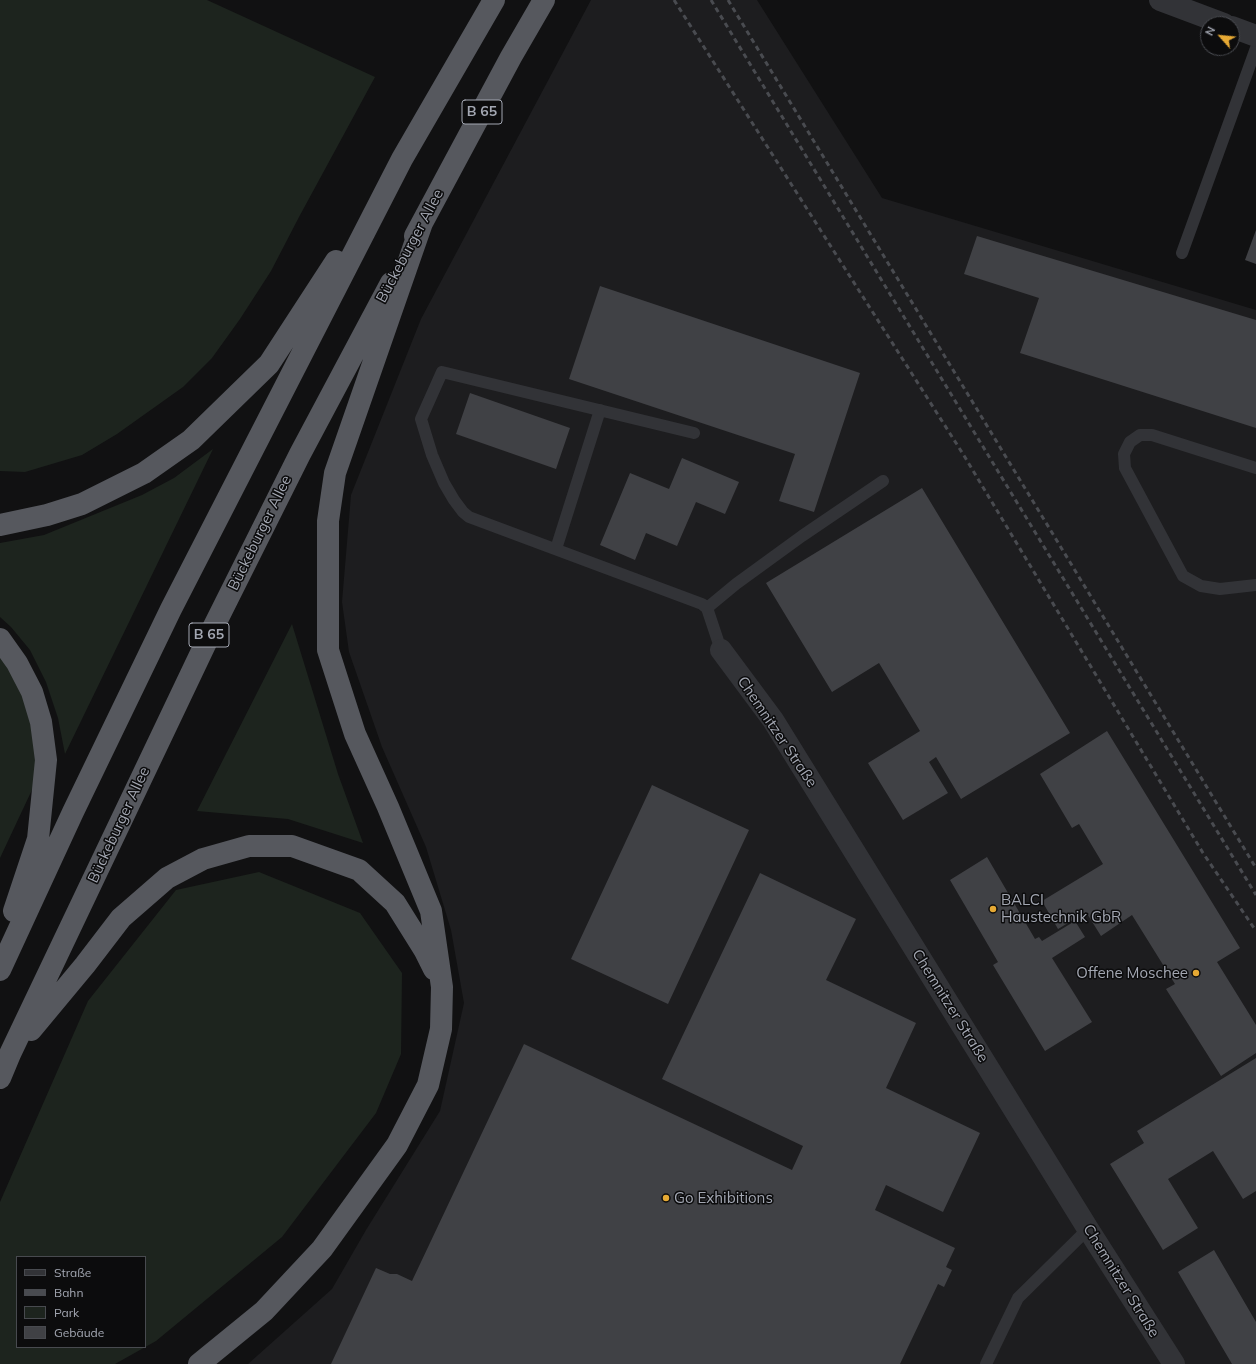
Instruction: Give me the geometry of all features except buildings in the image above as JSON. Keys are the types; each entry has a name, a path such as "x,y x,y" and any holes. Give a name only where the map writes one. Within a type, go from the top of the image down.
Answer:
{"highway":[{"name":"B 65","path":"0,970 73,812 171,609 402,159 494,0"},
{"name":"Bückeburger Allee","path":"0,1078 10,1054 211,632 300,454 511,57 544,0"},
{"path":"0,525 47,515 82,504 144,474 191,440 268,364 402,159"},
{"path":"199,1364 264,1311 322,1249 397,1145 428,1085 441,1029 442,987 431,911 388,807 355,734 328,650 328,521 336,473 422,223"},
{"path":"0,639 17,663 32,692 41,722 46,760 38,839 0,953"},
{"path":"10,1054 85,965 121,918 167,878 203,859 249,846 292,846 358,870 395,903 425,951 442,987"}],"street":[{"path":"1162,0 1203,16"},
{"path":"1240,30 1256,36"},
{"name":"Chemnitzer Straße","path":"721,650 773,720 1088,1229 1174,1364"}],"lane":[{"path":"1182,253 1256,48"},
{"path":"694,433 442,372 421,419 432,455 444,483 454,500 469,517 702,604 707,608 721,650"},
{"path":"556,549 600,410"},
{"path":"1256,468 1152,435 1140,435 1130,442 1124,454 1125,468 1183,576 1201,586 1220,589 1256,585"},
{"path":"707,608 736,584 802,536 883,481"},
{"path":"986,1364 1018,1298 1088,1229"}],"shaded area":[{"path":"591,0 757,0 882,198 1256,310 1256,1364 248,1364 332,1289 366,1230 440,1111 464,1003 451,930 426,847 382,747 349,652 342,602 351,495 421,319"}],"green space":[{"path":"0,0 207,0 375,77 271,271 240,319 212,358 183,387 117,434 82,455 25,472 0,471"},
{"path":"213,449 65,754 58,718 46,682 30,650 11,627 0,617 0,543 44,535 142,495 174,478"},
{"path":"292,624 338,774 363,843 288,819 197,811"},
{"path":"0,639 17,663 46,760 0,858"},
{"path":"259,872 360,913 402,973 401,1054 376,1113 282,1237 156,1341 146,1347 146,1256 16,1256 16,1348 144,1348 115,1364 0,1364 0,1202 88,1001 176,890"}],"railway":[{"path":"674,0 963,454 1203,853 1256,931"},
{"path":"711,0 1256,895"},
{"path":"728,0 1256,868"}],"place":[{"name":"BALCI Haustechnik GbR","path":"993,909"},
{"name":"Offene Moschee","path":"1196,973"},
{"name":"Go Exhibitions","path":"666,1198"}]}
